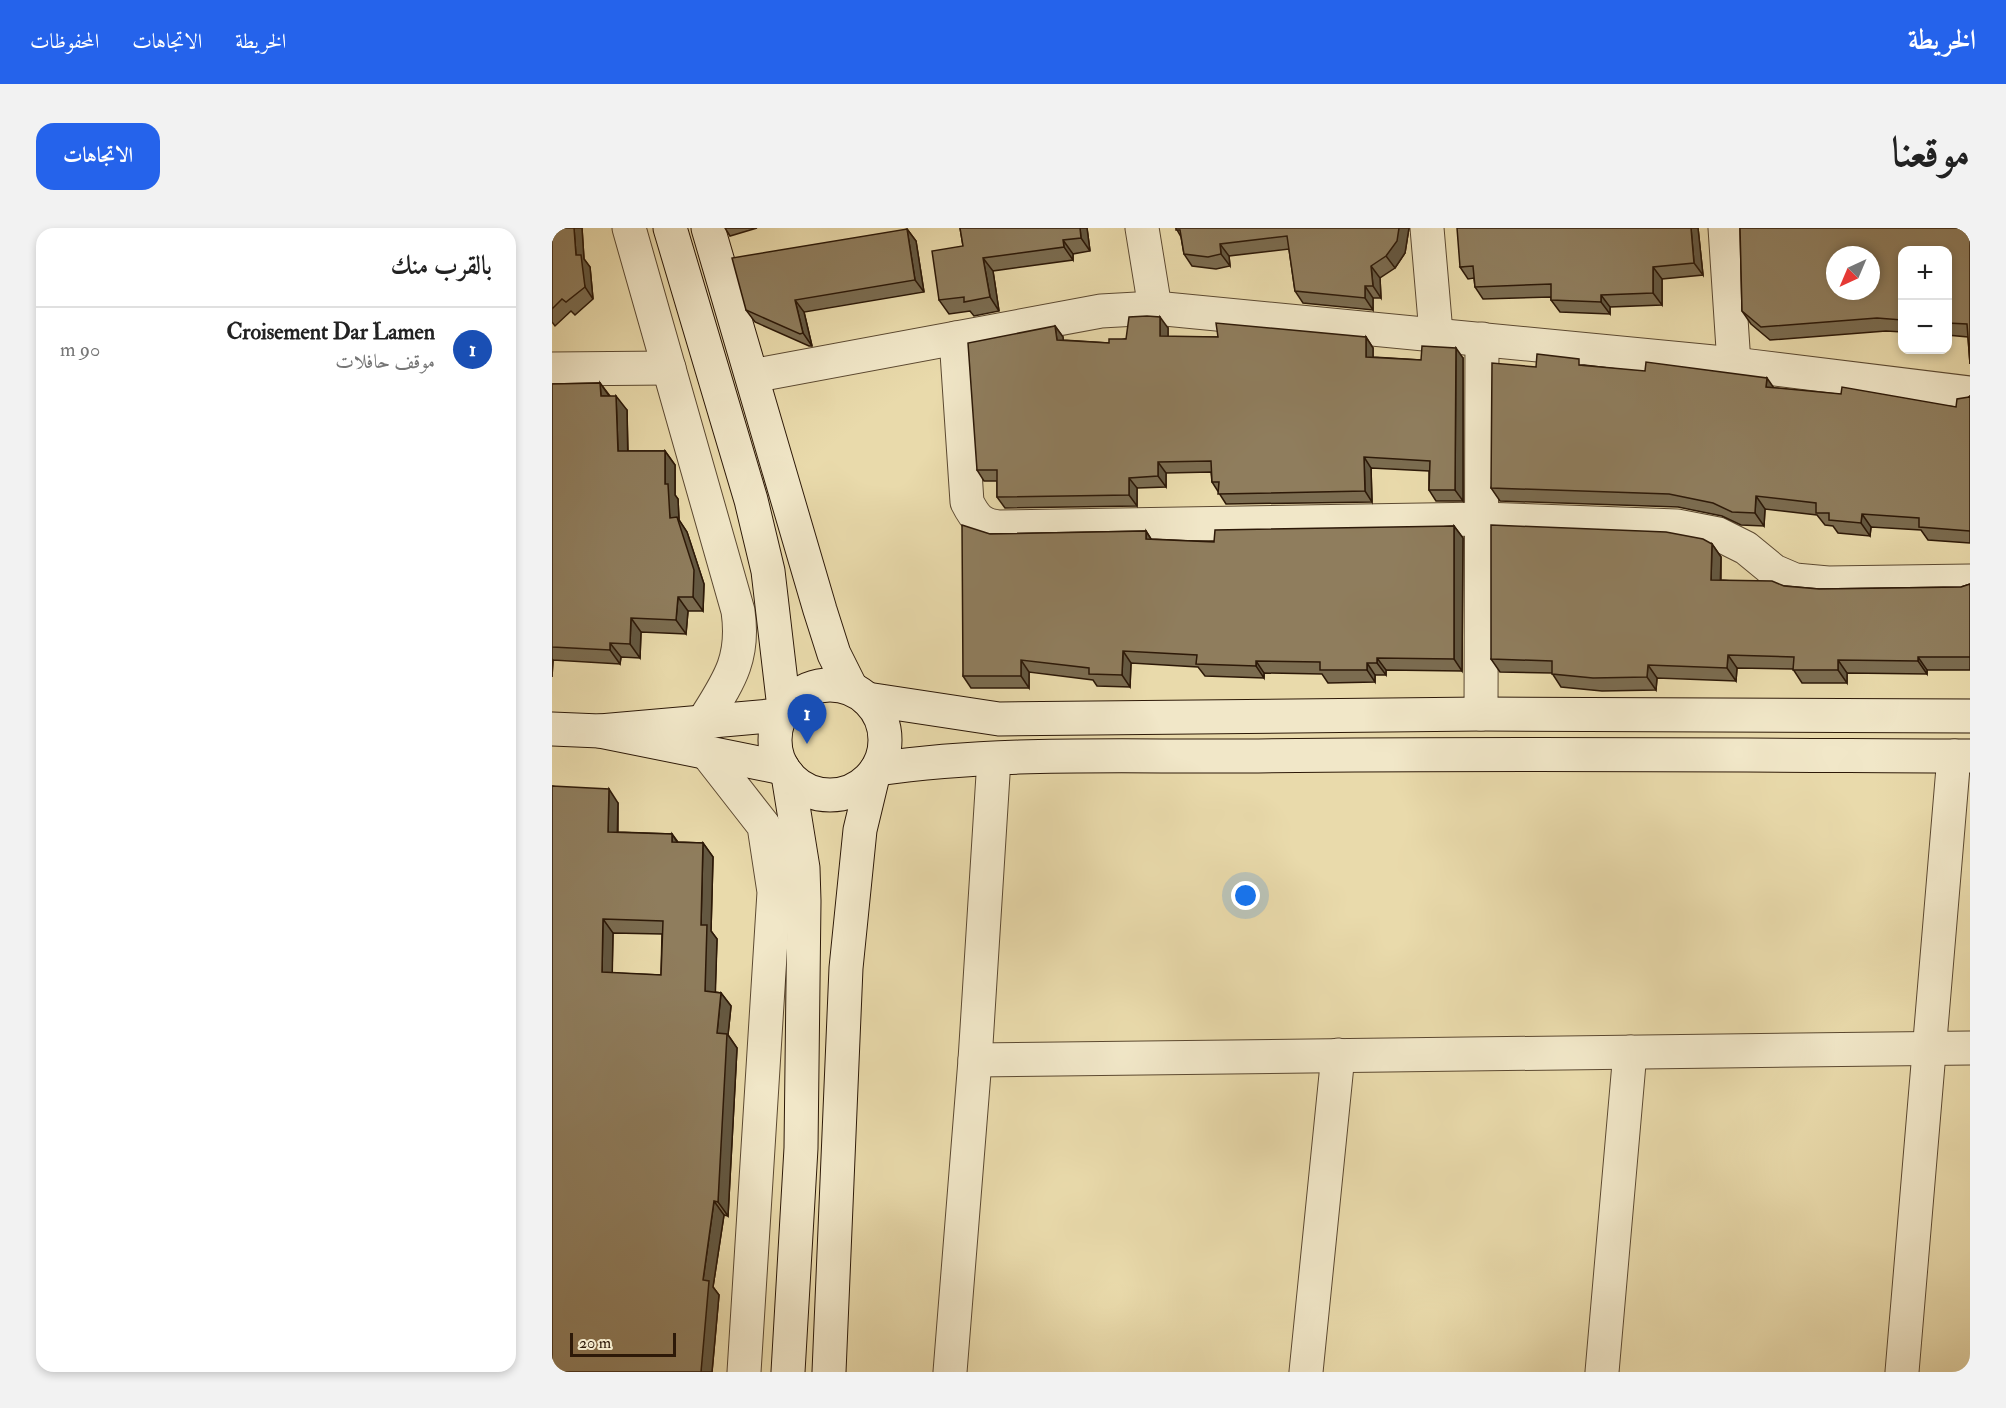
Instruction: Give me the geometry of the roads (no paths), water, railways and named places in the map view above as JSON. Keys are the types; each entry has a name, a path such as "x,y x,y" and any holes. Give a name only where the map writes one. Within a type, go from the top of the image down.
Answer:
{"street":[{"path":"629,228 738,611 742,636 738,662 705,737"},
{"path":"670,228 751,500 763,551 775,615 783,711"},
{"path":"708,228 834,654 859,694 884,724 886,740 858,840 846,968 829,1372"},
{"path":"1142,228 1155,308"},
{"path":"1427,228 1436,333"},
{"path":"1725,228 1734,364"},
{"path":"752,376 1101,311 1155,308 1436,333 1734,364 1970,393"},
{"path":"956,338 967,502 974,515 984,525 998,528 1483,519 1677,526 1718,534 1746,548 1774,572 1795,580 1828,583 1970,581"},
{"path":"1481,714 1482,339"},
{"path":"552,369 669,368"},
{"path":"788,1372 801,1148 804,901 802,868 785,772 775,749 775,735 783,711 798,694 815,687 833,684 859,694 999,719 1481,714 1970,716"},
{"path":"705,737 783,711"},
{"path":"552,729 705,737 785,772 802,788 820,794 840,795 858,788 875,773 994,759 1298,755 1962,756 1929,1048 1902,1372"},
{"path":"705,737 764,826 774,892 744,1372"},
{"path":"950,1372 975,1060 994,759"},
{"path":"975,1060 1970,1048"},
{"path":"1602,1372 1630,1052"},
{"path":"1306,1372 1338,1055"}],"place":[{"name":"Croisement Dar Lamen","path":"807,744"}]}
